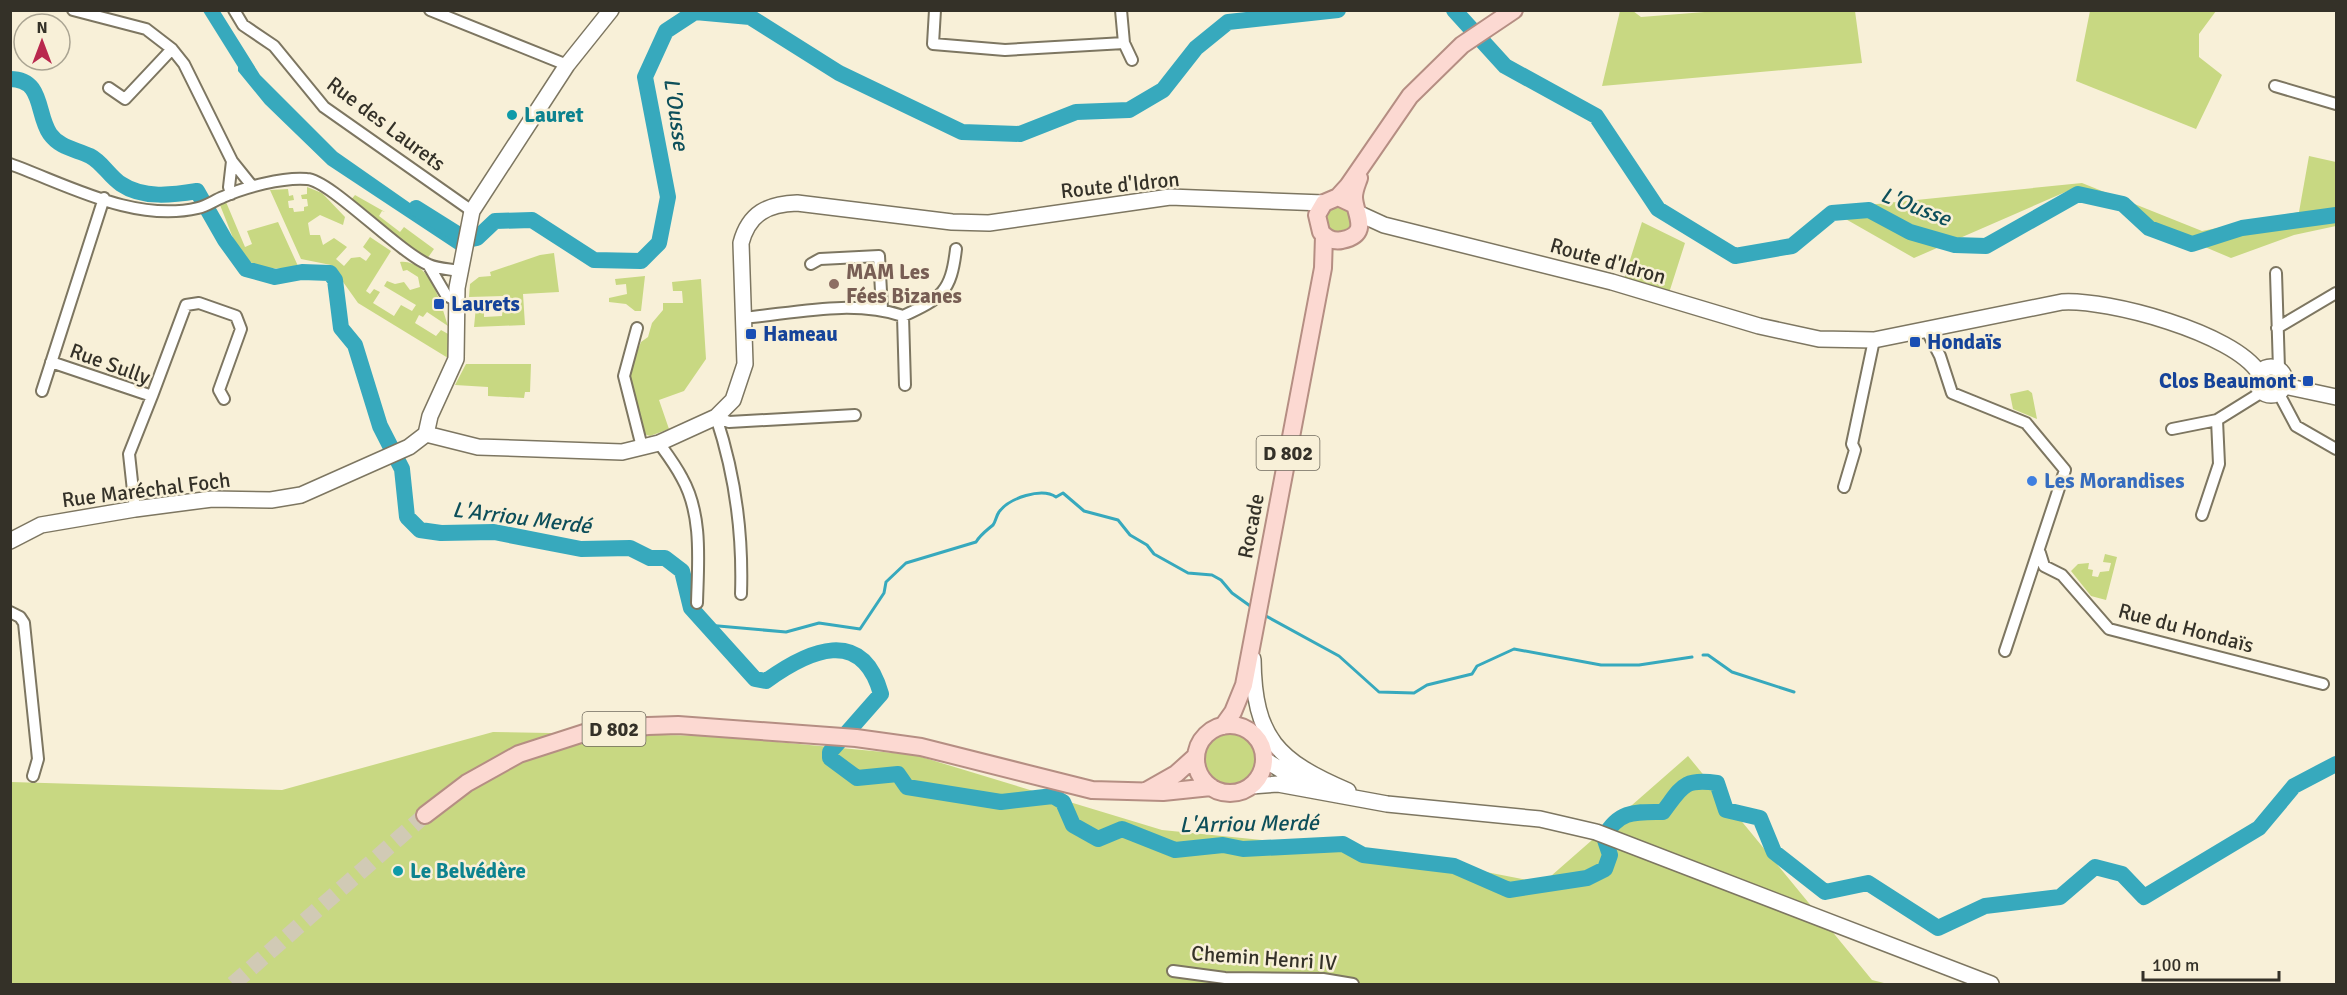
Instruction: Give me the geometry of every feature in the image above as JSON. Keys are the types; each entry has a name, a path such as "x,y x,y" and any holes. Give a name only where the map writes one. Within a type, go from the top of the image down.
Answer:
{"main road":[{"path":"1370,155 1355,190 1356,232 1351,237 1326,233 1317,215 1370,155 1410,96 1462,45 1514,10"},
{"path":"1331,200 1357,209"},
{"name":"Rocade","path":"1244,685 1323,268 1326,233"},
{"name":"D 802","path":"1223,726 1233,712 1244,685"},
{"name":"D 802","path":"1244,685 1244,717 1250,731"},
{"name":"D 802","path":"425,815 466,783 494,766 539,746 584,733 678,725 856,738 921,747 1092,790 1145,791 1211,787"},
{"path":"1232,725 1250,731 1258,738 1265,760 1263,770 1251,786 1231,793 1211,787 1197,768 1196,756 1202,740 1208,733 1223,726 1232,725"},
{"name":"D 802","path":"1145,791 1176,774 1196,756"}],"street":[{"path":"73,10 110,14 146,29 172,49 184,64 232,161 252,186"},
{"name":"Rue des Laurets","path":"234,10 243,25 274,46 324,107 470,218"},
{"path":"430,10 567,65"},
{"path":"611,10 567,65 470,218 457,301 456,359 430,416 426,434 478,447 596,453 659,443 716,417 733,400 742,379 745,364 743,318 835,308 882,309 903,316 945,293 953,276 956,249"},
{"path":"935,10 933,44 1005,50 1124,43"},
{"path":"1121,10 1124,43 1132,60"},
{"path":"109,88 125,99 172,49"},
{"path":"2275,87 2337,104"},
{"path":"231,194 229,187 232,161"},
{"path":"10,164 141,210 164,212 203,206 252,186 308,178 322,184 387,238 429,266 460,271"},
{"name":"Route d'Idron","path":"743,318 741,243 745,230 754,219 772,206 797,204 952,222 989,223 1170,197 1294,203 1331,200"},
{"path":"42,390 104,198"},
{"path":"1294,203 1311,214 1326,233"},
{"name":"Route d'Idron","path":"1357,209 1384,225"},
{"name":"Route d'Idron","path":"1356,232 1373,225 1384,225 1612,282 1759,326 1819,339 1874,340 2062,302 2086,302 2187,328 2222,343 2253,363 2259,374"},
{"path":"811,264 820,260 879,256 882,309"},
{"path":"429,266 446,295 457,301"},
{"path":"2276,273 2278,369 2285,378 2282,390 2296,426 2337,449"},
{"path":"2277,328 2337,293"},
{"path":"152,396 186,305 199,303 236,316 241,329 219,390 224,399"},
{"path":"903,316 905,385"},
{"path":"637,328 624,376 642,447"},
{"path":"1927,331 1940,356 1952,393 2026,423 2065,470 2006,651"},
{"path":"1844,487 1855,450 1852,444 1874,340"},
{"name":"Rue Sully","path":"51,362 152,396 129,454 135,509"},
{"path":"2278,369 2267,368 2259,374 2257,382 2262,392 2269,396 2282,390 2337,397"},
{"path":"2172,429 2217,420 2262,392"},
{"path":"716,417 729,422 855,415"},
{"path":"716,417 726,446 737,505 742,562 741,594"},
{"path":"2202,515 2219,464 2217,420"},
{"name":"Rue Maréchal Foch","path":"10,541 41,525 135,509 212,499 271,500 302,495 409,447 426,434"},
{"path":"659,443 683,479 692,503 698,554 697,603"},
{"name":"Rue du Hondaïs","path":"2040,549 2040,559 2044,566 2063,576 2106,628 2323,684"},
{"path":"10,612 20,617 24,623 38,759 33,776"},
{"path":"1253,638 1255,697 1261,719 1273,741 1288,760 1306,773 1348,790"},
{"path":"1265,760 1295,776 1415,805"},
{"path":"1251,786 1278,784 1359,800 1540,819 1596,832 1991,984"},
{"name":"Chemin Henri IV","path":"1173,970 1225,978 1323,978 1353,984"}],"green space":[{"path":"1730,10 1855,11 1862,63 1602,86 1620,11 1633,11 1641,17"},
{"path":"2090,11 2216,11 2199,34 2199,57 2222,75 2196,129 2076,81"},
{"path":"2309,156 2336,162 2336,226 2294,235 2231,258 2070,190 1914,258 1828,209 2082,183 2202,231 2299,212"},
{"path":"307,187 322,193 345,217 343,225 320,215 308,223 310,235 320,235 323,245 334,238 347,247 336,259 344,266 351,258 360,257 366,261 371,254 363,247 370,237 391,251 366,291 370,294 374,289 380,292 373,303 394,316 401,305 412,311 416,305 384,286 387,281 395,284 404,282 410,290 420,287 418,277 407,270 403,271 400,262 410,263 427,275 438,295 448,326 427,312 423,317 419,315 415,323 436,336 441,330 450,335 448,358 358,303 331,265 301,259 270,190 288,189 289,196 293,195 294,200 288,201 289,208 293,208 294,212 304,211 304,207 308,206 307,199 302,199 301,195 307,194"},
{"path":"355,195 385,212 382,211 379,216 400,232 404,227 434,249 427,259 388,233 350,201"},
{"path":"226,202 245,247 252,244 247,231 278,222 298,266 264,268 244,257 220,205"},
{"path":"1330,204 1350,209 1352,225 1345,234 1329,234 1320,216"},
{"path":"1642,222 1685,243 1669,293 1624,279"},
{"path":"554,253 559,292 523,294 525,325 474,327 476,307 484,307 484,317 502,316 504,296 469,297 470,284 479,277 491,276 490,272 540,255"},
{"path":"645,276 641,311 635,311 626,304 609,302 609,298 627,294 626,284 616,285 615,279"},
{"path":"701,279 706,359 684,391 659,400 669,429 650,436 641,433 628,375 641,342 648,337 652,323 663,310 663,303 683,303 682,291 673,291 672,282"},
{"path":"466,364 531,364 530,392 525,392 524,398 488,396 488,387 455,385"},
{"path":"2028,390 2032,393 2037,419 2013,409 2010,394"},
{"path":"2105,554 2117,557 2106,600 2091,596 2071,571 2078,564 2089,563 2088,569 2093,570 2092,576 2098,577 2100,572 2109,571 2111,563 2103,562"},
{"path":"1230,730 1241,732 1254,743 1259,759 1257,770 1246,783 1230,788 1219,786 1206,775 1201,759 1203,748 1214,735"},
{"path":"493,732 715,736 915,755 1162,830 1383,852 1543,883 1688,756 1872,980 1888,984 11,984 11,782 282,790"}],"water":[{"path":"203,11 220,11 260,75 337,152 440,224 462,229 458,251 328,165 265,104 238,71 238,67"}],"waterway":[{"name":"L'Ousse","path":"416,208 467,240 477,238 495,221 532,220 594,260 641,261 659,243 668,197 645,77 666,31 695,12 750,17 839,73 962,132 1020,134 1076,112 1129,110 1163,90 1196,48 1228,22 1338,10"},
{"name":"L'Ousse","path":"1454,10 1505,66 1596,116 1658,209 1735,256 1792,246 1832,213 1869,210 1910,232 1955,245 1986,246 2078,194 2123,204 2149,228 2192,244 2242,228 2336,215"},
{"name":"L'Arriou Merdé","path":"10,79 21,81 34,91 46,126 54,139 90,156 121,184 148,194 197,191 225,240 246,269 275,277 302,272 330,273 335,280 341,328 355,345 380,426 402,469 407,517 420,530 441,533 494,532 581,549 630,548 650,558 665,558 682,571 691,608 755,679 766,681 799,660 832,650 848,652 861,659 872,673 881,694 830,752 830,758 857,778 898,774 907,787 1001,802 1053,796 1063,802 1073,825 1098,839 1122,829 1175,850 1223,845 1243,849 1343,844 1363,855 1454,866 1509,890 1587,878 1605,869 1610,855 1604,837 1622,817 1636,813 1663,812 1684,786 1697,782 1717,783 1726,810 1760,818 1774,852 1825,892 1868,883 1938,928 1985,906 2060,897 2095,867 2122,874 2144,897 2259,828 2294,786 2336,764"},
{"path":"707,625 786,632 819,623 860,629 884,593 886,582 906,563 976,542 993,525 998,514 1010,502 1043,493 1056,497 1063,493 1084,511 1118,520 1130,535 1147,545 1154,554 1188,573 1212,575 1253,608"},
{"path":"1266,616 1339,656 1379,692 1414,693 1427,685 1472,674 1477,666 1514,649 1601,665 1639,665 1692,657"},
{"path":"1703,655 1708,655 1732,672 1794,692"}],"tunnel":[{"path":"233,984 425,815"}],"place":[{"name":"Lauret","path":"512,115"},
{"name":"MAM Les Fées Bizanes","path":"834,284"},
{"name":"Laurets","path":"439,304"},
{"name":"Hameau","path":"751,334"},
{"name":"Hondaïs","path":"1915,342"},
{"name":"Clos Beaumont","path":"2308,381"},
{"name":"Les Morandises","path":"2032,481"},
{"name":"Le Belvédère","path":"398,871"}]}
